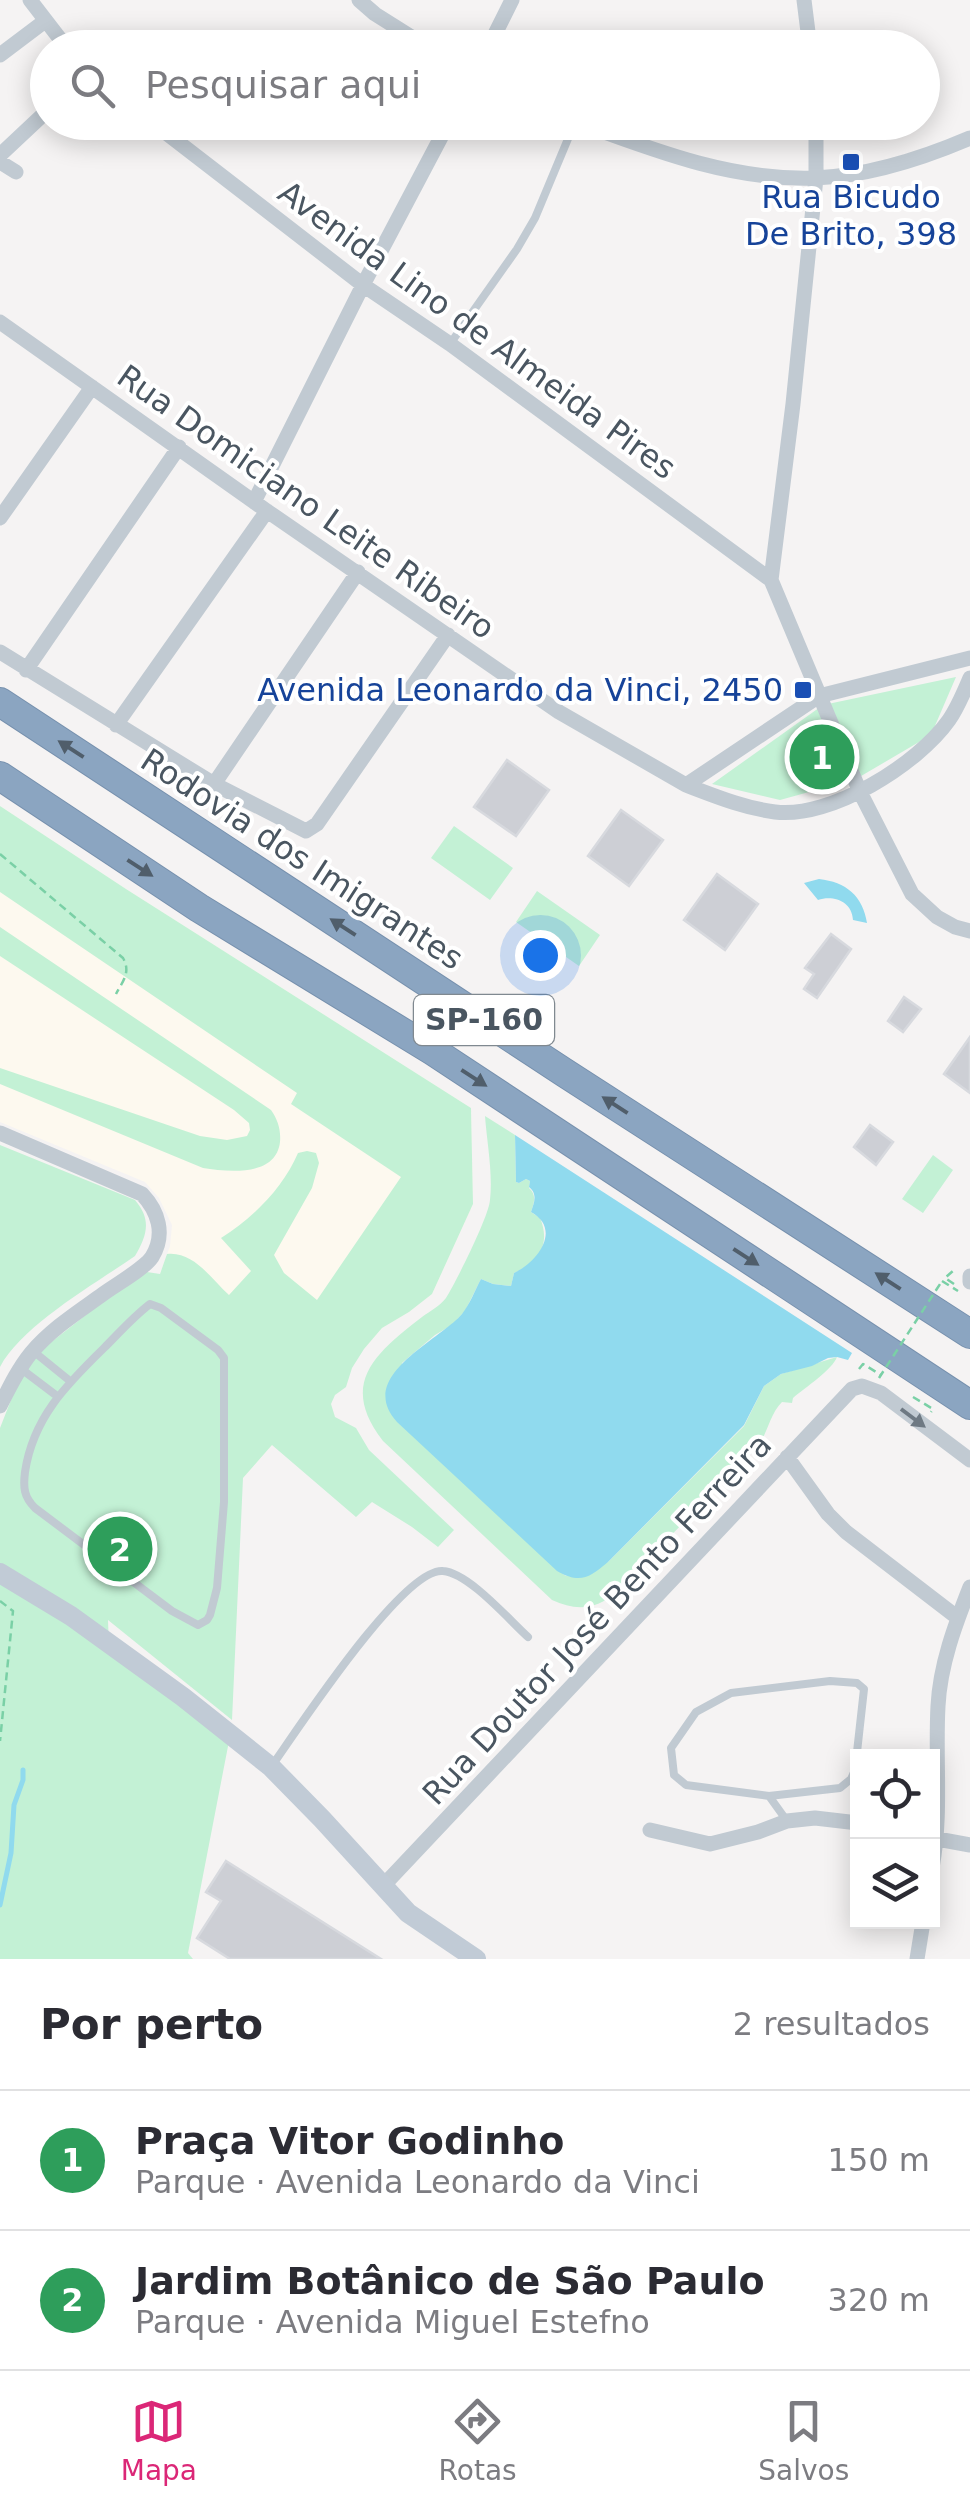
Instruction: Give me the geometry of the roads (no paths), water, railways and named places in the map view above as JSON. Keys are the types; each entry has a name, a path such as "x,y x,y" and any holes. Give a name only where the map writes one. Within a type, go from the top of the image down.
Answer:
{"highway":[{"name":"Rodovia dos Imigrantes","path":"0,702 970,1334"},
{"name":"SP-160","path":"0,776 200,908 434,1051 970,1405"}],"main road":[{"path":"0,1573 71,1616 272,1767 408,1913 476,1959"}],"street":[{"path":"30,0 53,30"},
{"path":"359,0 400,30"},
{"path":"497,30 512,0"},
{"path":"804,0 808,30"},
{"path":"32,30 45,20"},
{"path":"0,55 30,32"},
{"path":"0,155 30,127"},
{"path":"629,140 705,166 770,177 816,178 875,170 930,156 970,138"},
{"name":"Avenida Lino de Almeida Pires","path":"176,140 364,284 771,580"},
{"path":"116,725 260,506 364,284 440,140"},
{"path":"816,140 816,178 793,404 771,580 860,792 912,894 937,917 970,931"},
{"path":"0,162 16,172"},
{"name":"Rua Domiciano Leite Ribeiro","path":"0,324 558,712 686,785 738,804 779,812 821,808 860,792 923,748 948,721 970,678"},
{"path":"0,518 92,387"},
{"path":"26,670 179,448"},
{"path":"214,784 358,572"},
{"path":"0,652 214,784 298,829 310,830 448,635"},
{"path":"686,785 819,696 970,658"},
{"path":"0,1133 142,1194 155,1208 160,1221 152,1257 61,1324 33,1351 0,1406"},
{"name":"Rua Doutor José Bento Ferreira","path":"383,1886 854,1381 880,1393 970,1460"},
{"path":"788,1456 828,1514 846,1532 958,1618"},
{"path":"937,1749 938,1705 945,1662 970,1588"},
{"path":"650,1830 710,1844 786,1821 816,1818 850,1822"},
{"path":"940,1839 970,1845"},
{"path":"917,1959 923,1929"}],"lane":[{"path":"450,344 535,218 568,140"},
{"path":"150,1304 222,1354 224,1502 217,1588 213,1609 201,1624 191,1623 172,1611 28,1501 24,1491 28,1452 57,1396 150,1304"},
{"path":"33,1351 70,1381"},
{"path":"20,1368 57,1396"},
{"path":"272,1767 356,1648 402,1596 430,1573 440,1570 463,1579 528,1638"},
{"path":"830,1681 857,1683 864,1689 851,1779 840,1788 770,1796 686,1786 674,1775 672,1748 696,1712 731,1693 830,1681"},
{"path":"770,1796 786,1821"}],"water":[{"path":"819,879 852,892 862,905 867,923 853,920 849,908 841,901 818,900 804,883"},
{"path":"515,1135 852,1353 848,1360 828,1358 781,1374 764,1386 744,1425 608,1562 584,1577 557,1571 397,1422 387,1405 386,1390 393,1375 462,1314 481,1279 511,1286 514,1273 531,1261 543,1245 545,1227 531,1212 534,1193 530,1181 516,1182"}],"waterway":[{"path":"0,1905 23,1770"}],"place":[{"name":"Rua Bicudo De Brito, 398","path":"851,162"},
{"name":"Avenida Leonardo da Vinci, 2450","path":"803,690"},
{"name":"Praça Vitor Godinho","path":"822,757"},
{"name":"Jardim Botânico de São Paulo","path":"120,1549"}]}
